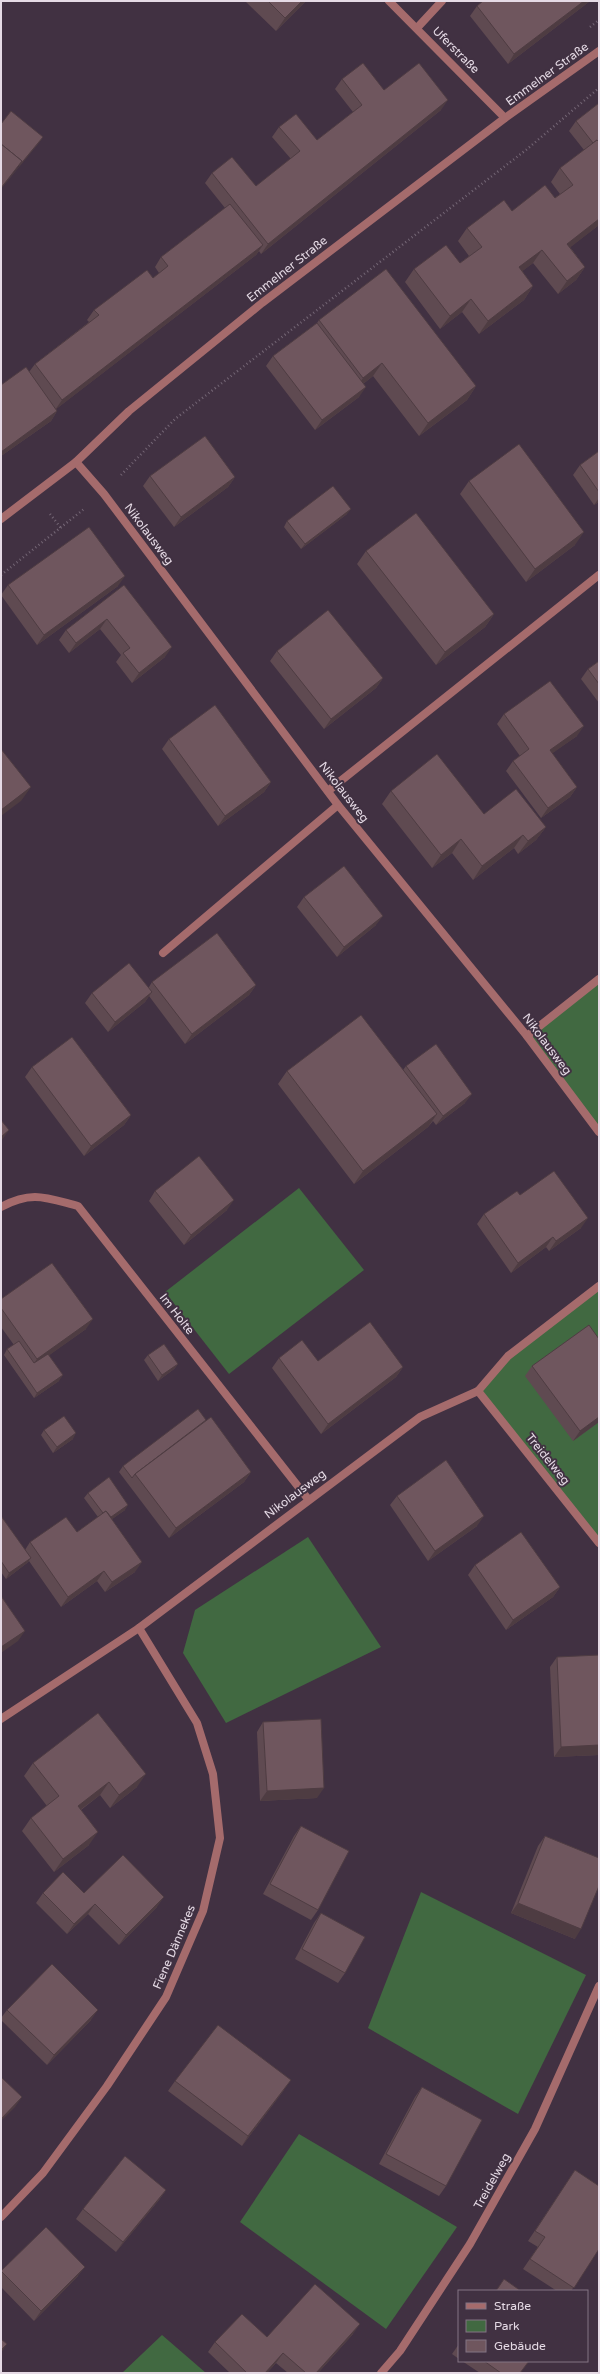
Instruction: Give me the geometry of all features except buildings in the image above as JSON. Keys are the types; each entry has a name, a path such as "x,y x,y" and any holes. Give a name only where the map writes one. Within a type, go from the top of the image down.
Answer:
{"street":[{"name":"Uferstraße","path":"389,1 505,118"},
{"path":"417,28 442,1"},
{"name":"Emmelner Straße","path":"1,519 76,462 129,411 262,303 505,118 599,51"},
{"name":"Nikolausweg","path":"76,462 104,494 338,805 527,1036 599,1132"},
{"path":"328,791 599,575"},
{"path":"163,953 338,805"},
{"path":"527,1036 599,979"},
{"name":"Im Holte","path":"1,1207 14,1200 39,1195 78,1206 308,1499"},
{"name":"Nikolausweg","path":"1,1719 138,1628 308,1499 420,1417 478,1391 508,1356 599,1286"},
{"name":"Treidelweg","path":"478,1391 599,1543"},
{"name":"Fiene Dännekes","path":"1,2217 43,2173 107,2086 166,1997 204,1911 220,1838 213,1774 197,1723 138,1628"},
{"name":"Treidelweg","path":"381,2373 400,2351 470,2244 535,2129 599,1986"}],"path":[{"path":"1,575 104,494 175,419 526,150 599,88"}],"green space":[{"path":"599,979 599,1132 527,1036"},
{"path":"299,1188 364,1270 229,1374 165,1292"},
{"path":"599,1286 599,1543 478,1391 508,1356"},
{"path":"308,1537 381,1647 226,1723 183,1653 195,1610"},
{"path":"421,1892 586,1975 518,2114 368,2028"},
{"path":"299,2134 457,2227 386,2329 240,2222"},
{"path":"162,2335 206,2373 122,2373"}]}
